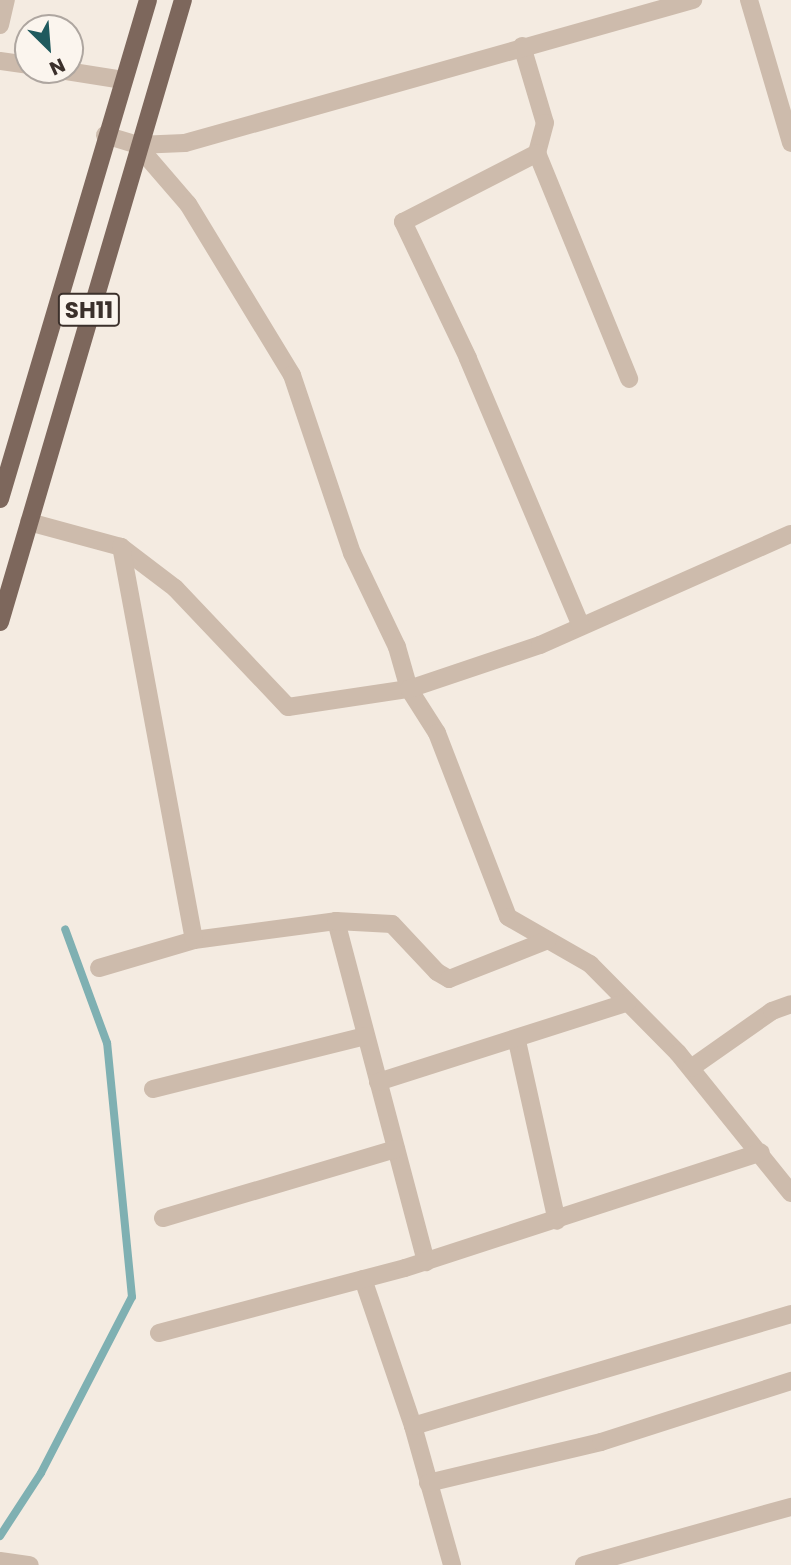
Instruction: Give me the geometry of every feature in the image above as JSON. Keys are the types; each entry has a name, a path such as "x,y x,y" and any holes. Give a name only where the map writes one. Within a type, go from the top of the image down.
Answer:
{"main road":[{"name":"SH11","path":"0,499 105,135 148,0"},
{"name":"SH11","path":"0,622 137,145 183,0"}],"street":[{"path":"0,25 6,0"},
{"path":"105,135 137,145 185,143 693,0"},
{"path":"749,0 791,143"},
{"path":"522,46 545,122 537,153 629,379"},
{"path":"84,74 123,80"},
{"path":"137,145 188,204 292,375 352,553 397,647 409,689 437,733 508,918 590,964 691,1068 761,1152 791,1193"},
{"path":"537,153 403,222 468,358 581,626"},
{"path":"29,522 121,547 176,588 288,707 409,689 581,626 791,534"},
{"path":"121,547 178,871 194,940"},
{"path":"99,968 194,940 336,921 392,924 437,972 449,979 548,940"},
{"path":"336,921 426,1262"},
{"path":"378,1082 517,1041 628,1002"},
{"path":"691,1068 772,1011 791,1004"},
{"path":"153,1089 366,1036"},
{"path":"517,1041 557,1221"},
{"path":"163,1218 396,1149"},
{"path":"159,1333 426,1262 761,1152"},
{"path":"363,1279 413,1426 452,1565"},
{"path":"413,1426 791,1314"},
{"path":"428,1483 601,1442 791,1381"},
{"path":"584,1565 791,1507"},
{"path":"0,1561 30,1565"}],"waterway":[{"path":"0,1536 41,1473 132,1297 107,1043 65,929"}]}
